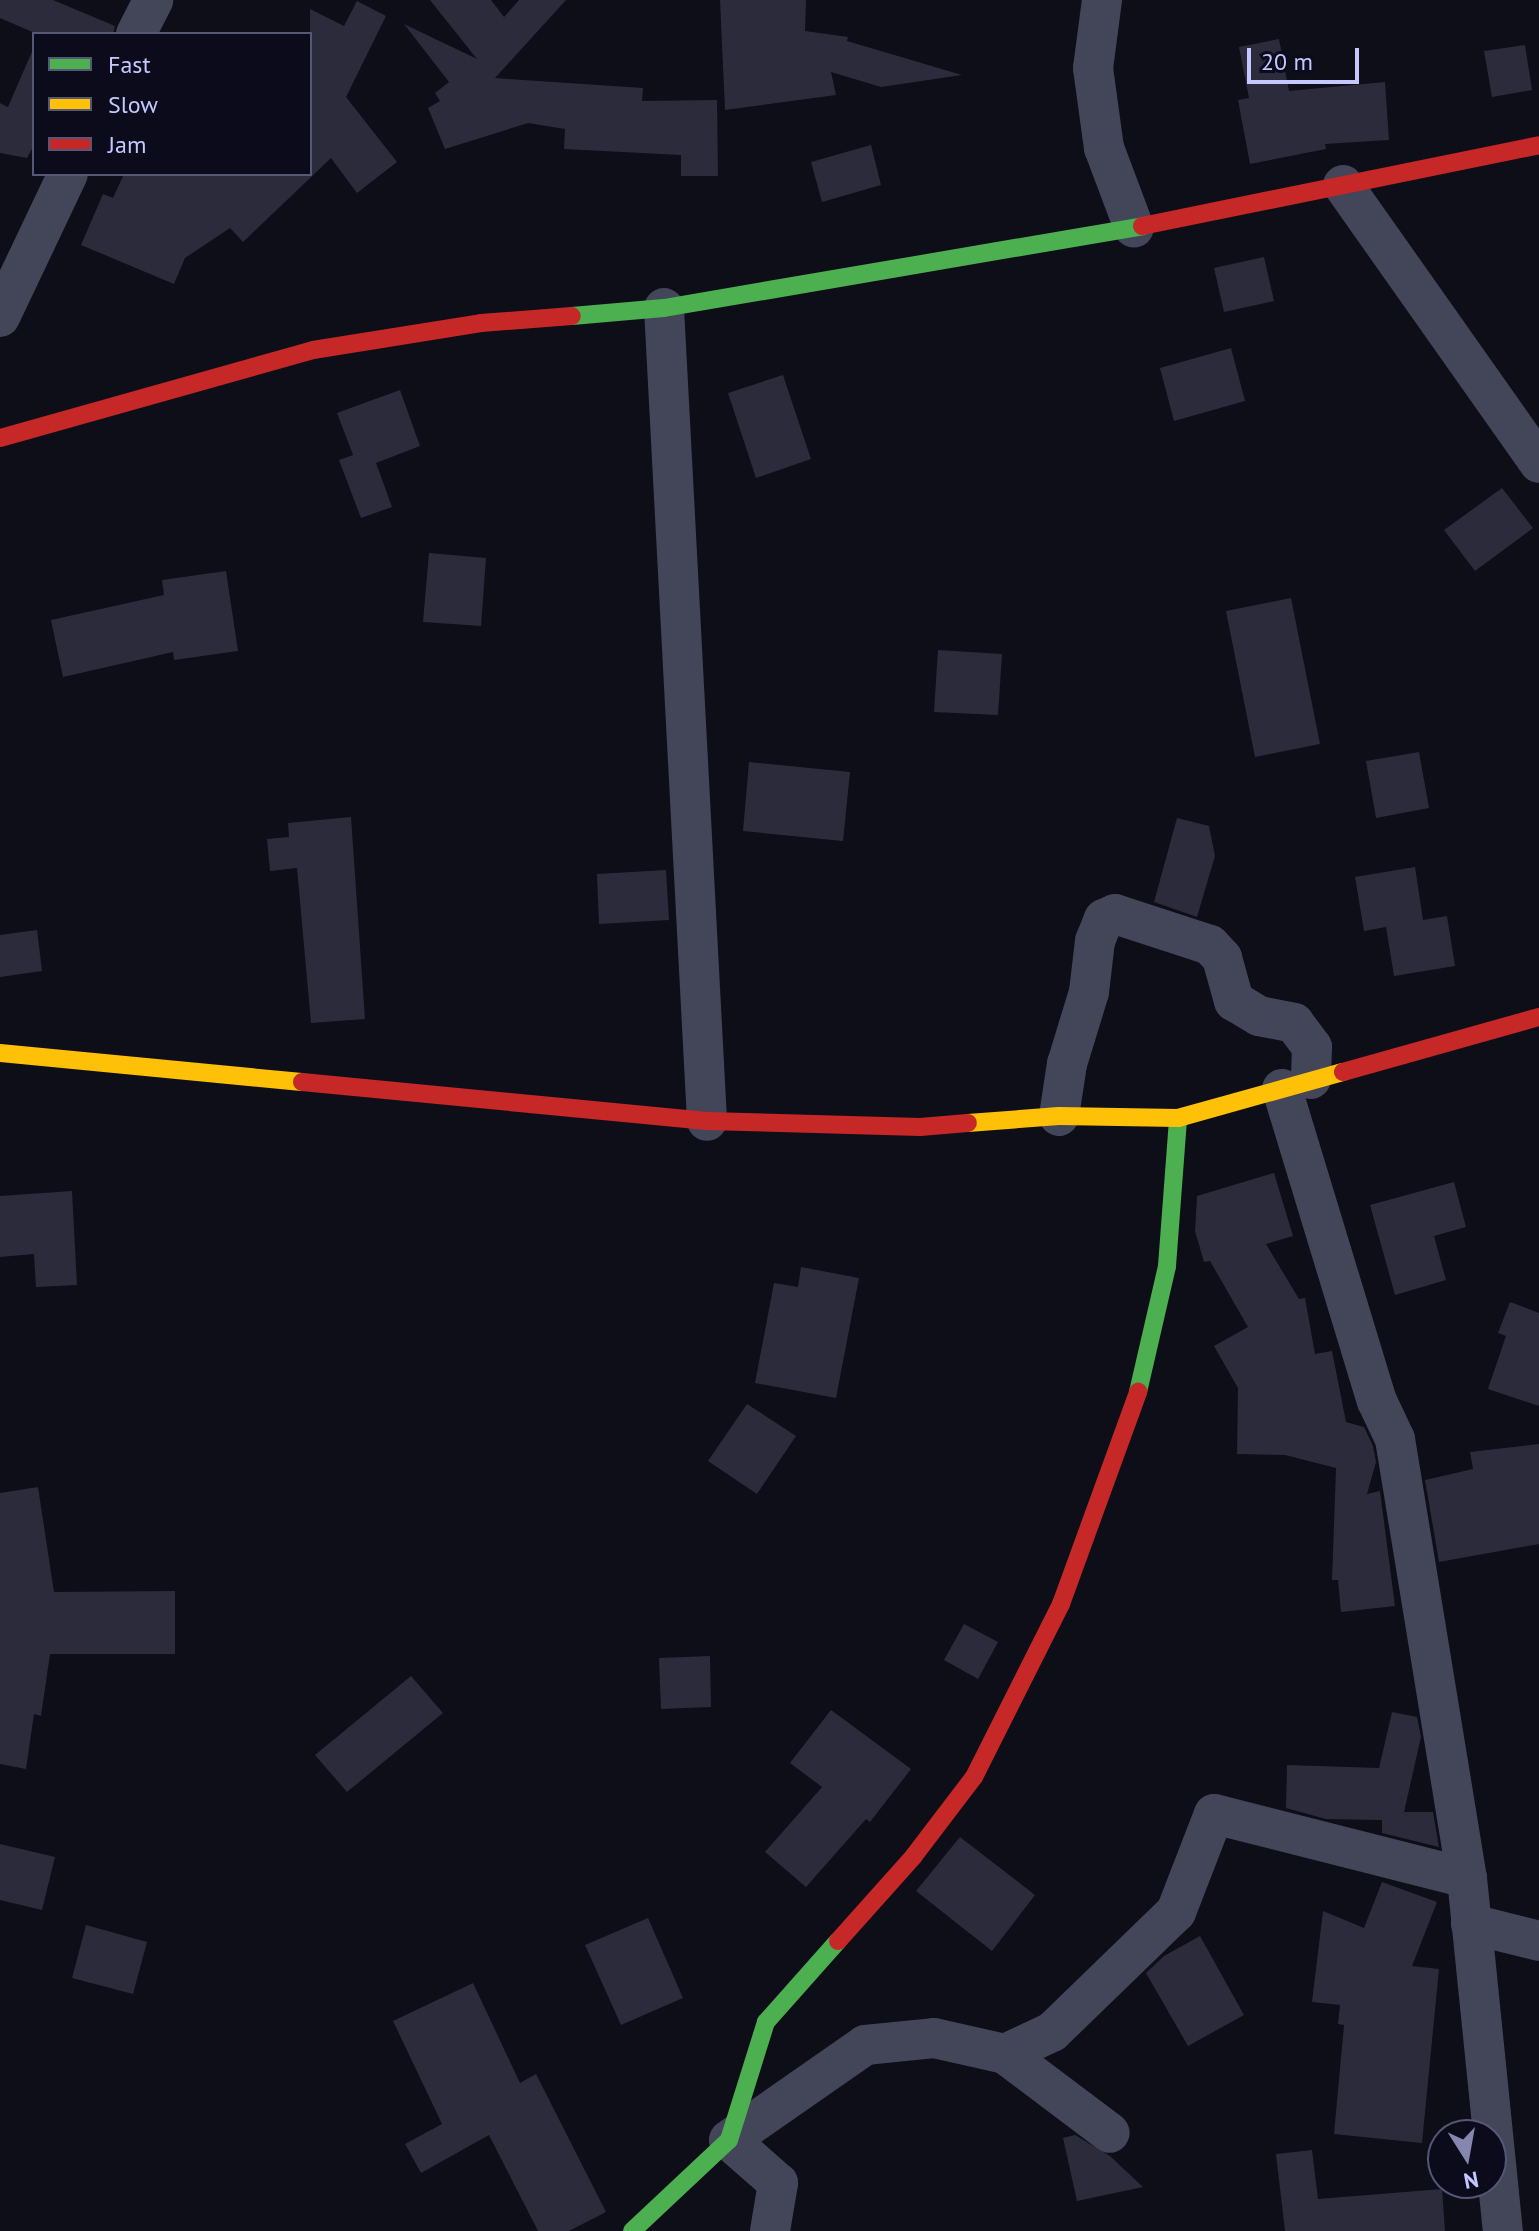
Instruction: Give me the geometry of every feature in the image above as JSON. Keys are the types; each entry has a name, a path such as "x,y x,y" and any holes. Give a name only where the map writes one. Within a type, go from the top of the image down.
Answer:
{"street":[{"path":"137,32 153,0"},
{"path":"1095,4 1093,68 1104,148 1134,228"},
{"path":"0,438 313,350 481,323 664,308 1134,228 1539,145"},
{"path":"0,317 67,176"},
{"path":"1343,185 1539,463"},
{"path":"664,308 707,1121"},
{"path":"1059,1116 1067,1064 1087,1003 1095,941 1104,919 1115,914 1210,945 1222,958 1234,1001 1259,1016 1294,1023 1312,1047 1297,1084 1377,1401 1395,1439 1467,1878 1503,2231"},
{"path":"0,1053 707,1121 920,1127 1059,1116 1178,1118 1539,1017"},
{"path":"729,2140 766,2022 913,1857 974,1777 1061,1604 1133,1413 1167,1266 1178,1118"},
{"path":"1005,2054 1052,2032 1176,1912 1214,1814 1467,1878"},
{"path":"1471,1924 1539,1941"},
{"path":"632,2231 729,2140 865,2045 934,2038 1005,2054 1110,2133"},
{"path":"729,2140 778,2183 770,2231"}],"building":[{"path":"0,0 53,0 115,26 114,32 32,32 0,18"},
{"path":"430,0 491,0 504,17 519,0 566,0 495,78 643,88 642,101 717,100 718,176 681,176 681,155 564,149 565,129 528,123 445,149 428,108 440,101 435,93 449,82 404,24 477,59"},
{"path":"720,0 806,0 805,31 848,37 847,41 962,75 881,87 831,72 836,95 725,110"},
{"path":"357,1 386,16 346,97 397,162 357,193 331,158 243,242 230,228 185,258 174,284 81,245 103,194 113,198 123,176 312,176 310,9 344,26"},
{"path":"1279,39 1289,91 1385,82 1389,140 1325,144 1326,149 1250,164 1238,100 1249,98 1239,47"},
{"path":"1525,45 1532,90 1492,97 1484,51"},
{"path":"32,52 32,149 27,158 0,153 0,103 8,107"},
{"path":"871,145 881,185 822,202 811,162"},
{"path":"1264,257 1274,301 1224,312 1214,268"},
{"path":"1231,348 1245,401 1174,421 1160,368"},
{"path":"783,375 811,459 756,478 728,393"},
{"path":"400,390 420,446 376,463 392,507 361,518 339,460 353,455 337,413"},
{"path":"1502,488 1533,528 1475,571 1444,530"},
{"path":"429,553 486,558 481,626 423,622"},
{"path":"226,571 238,651 174,660 173,652 63,677 51,620 164,595 162,580"},
{"path":"1291,598 1320,744 1255,757 1226,611"},
{"path":"938,650 1002,654 998,715 934,712"},
{"path":"1419,752 1429,808 1376,818 1366,761"},
{"path":"749,762 850,772 843,841 743,831"},
{"path":"351,817 365,1019 311,1023 297,868 270,871 267,839 289,837 288,823"},
{"path":"1177,818 1209,826 1215,856 1197,917 1154,902"},
{"path":"1415,867 1423,920 1447,916 1455,966 1394,976 1386,927 1364,931 1355,877"},
{"path":"666,870 669,920 599,924 597,874"},
{"path":"37,930 42,971 0,977 0,935"},
{"path":"1274,1173 1293,1236 1266,1244 1299,1299 1305,1298 1315,1354 1332,1351 1346,1422 1364,1427 1373,1446 1376,1462 1367,1494 1380,1491 1395,1606 1341,1612 1338,1580 1332,1580 1336,1468 1285,1455 1237,1454 1238,1388 1214,1346 1248,1327 1210,1261 1204,1262 1195,1231 1197,1196"},
{"path":"1454,1182 1466,1227 1434,1236 1446,1280 1395,1295 1370,1205"},
{"path":"72,1191 77,1285 36,1287 34,1254 0,1257 0,1196"},
{"path":"801,1267 859,1278 836,1398 755,1383 774,1283 798,1287"},
{"path":"1510,1302 1539,1313 1539,1406 1488,1389 1506,1336 1498,1333"},
{"path":"747,1404 796,1436 757,1494 708,1461"},
{"path":"1539,1444 1539,1544 1439,1562 1425,1480 1473,1469 1470,1452"},
{"path":"38,1487 54,1592 175,1591 175,1654 50,1654 41,1716 34,1714 26,1769 0,1764 0,1493"},
{"path":"964,1624 998,1642 978,1679 944,1660"},
{"path":"710,1656 711,1707 661,1709 659,1658"},
{"path":"411,1676 443,1713 347,1792 315,1755"},
{"path":"831,1710 911,1769 870,1822 866,1819 806,1887 765,1852 822,1787 790,1763"},
{"path":"1392,1712 1417,1717 1421,1737 1404,1812 1433,1812 1439,1847 1382,1833 1382,1820 1326,1819 1286,1808 1287,1765 1379,1768"},
{"path":"960,1837 1035,1895 992,1951 916,1891"},
{"path":"0,1844 55,1857 42,1910 0,1900"},
{"path":"1382,1882 1437,1902 1412,1966 1439,1969 1422,2143 1334,2134 1344,2025 1338,2024 1340,2005 1312,2002 1323,1911 1364,1928"},
{"path":"648,1918 683,1998 621,2025 585,1945"},
{"path":"86,1925 147,1942 133,1994 72,1978"},
{"path":"1200,1936 1244,2015 1188,2046 1146,1973 1164,1956"},
{"path":"473,1983 520,2083 536,2074 606,2212 569,2231 538,2231 489,2135 421,2173 405,2144 442,2124 393,2021"},
{"path":"1075,2135 1110,2156 1143,2187 1077,2201 1063,2138"},
{"path":"1312,2150 1318,2199 1427,2190 1427,2199 1443,2199 1445,2231 1285,2231 1276,2154"}],"traffic: fast":[{"path":"572,316 664,308 1142,226"},
{"path":"1138,1392 1167,1266 1178,1118"},
{"path":"632,2231 729,2140 766,2022 838,1941"}],"traffic: slow":[{"path":"0,1053 302,1082"},
{"path":"968,1123 1059,1116 1178,1118 1343,1072"}],"traffic: jam":[{"path":"1142,226 1539,145"},
{"path":"0,438 313,350 481,323 572,316"},
{"path":"1343,1072 1539,1017"},
{"path":"302,1082 707,1121 920,1127 968,1123"},
{"path":"838,1941 913,1857 974,1777 1061,1604 1138,1392"}]}
